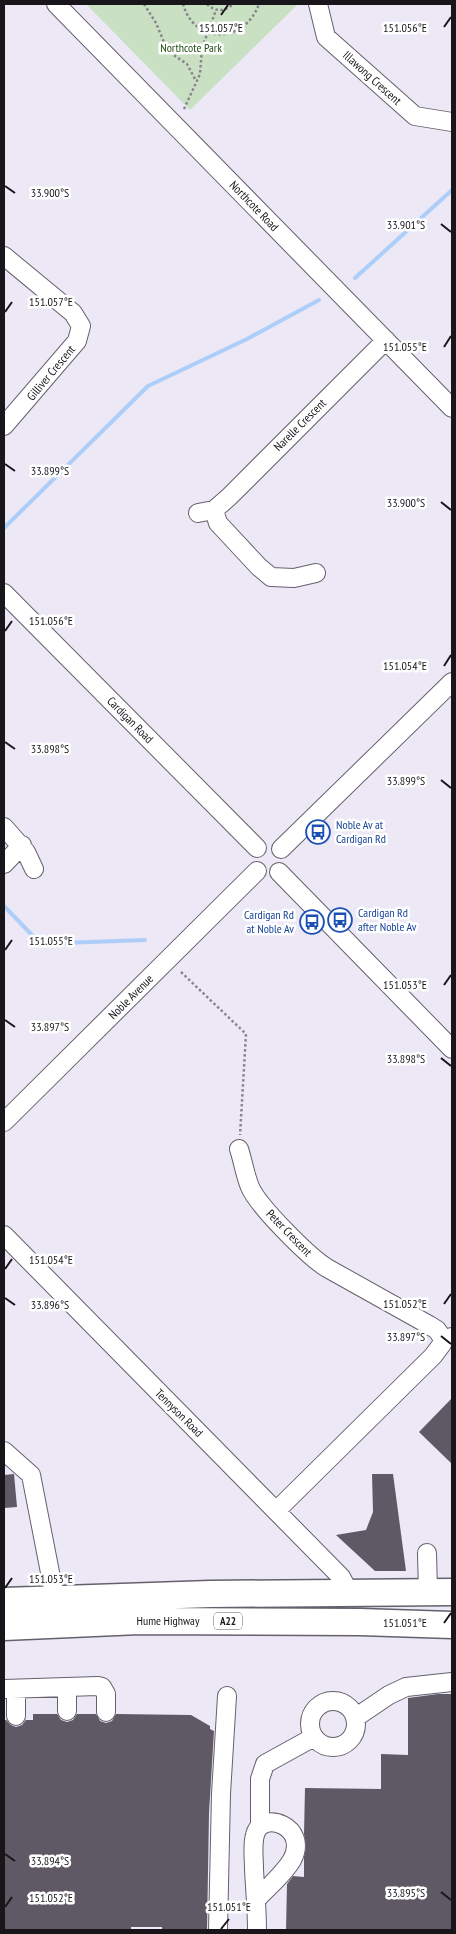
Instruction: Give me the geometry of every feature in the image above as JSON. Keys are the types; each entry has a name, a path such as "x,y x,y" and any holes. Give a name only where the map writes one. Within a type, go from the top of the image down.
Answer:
{"highway":[{"name":"Hume Highway","path":"4,1601 210,1594 440,1592"},
{"name":"Hume Highway","path":"4,1627 139,1621 360,1622 452,1625"}],"street":[{"name":"Northcote Road","path":"56,4 452,408"},
{"name":"Illawong Crescent","path":"318,4 326,37 415,116 452,122"},
{"name":"Gilliver Crescent","path":"4,256 73,313 81,326 77,341 4,426"},
{"name":"Narelle Crescent","path":"316,573 294,578 271,577 259,568 206,512 386,340"},
{"name":"Cardigan Road","path":"6,598 257,848"},
{"path":"281,849 452,682"},
{"path":"4,827 22,845 34,869"},
{"path":"269,843 281,849 284,861 279,872 268,876 257,871 252,859 257,848 262,844 269,843"},
{"path":"4,864 22,845"},
{"name":"Noble Avenue","path":"4,1122 257,871"},
{"path":"279,872 452,1049"},
{"name":"Peter Crescent","path":"239,1149 250,1187 258,1200 311,1257 327,1268 429,1324 448,1338 433,1356 276,1511"},
{"name":"Tennyson Road","path":"4,1235 341,1577 350,1594"},
{"path":"4,1451 31,1475 55,1598"},
{"path":"427,1553 440,1592"},
{"path":"355,1718 389,1695 406,1687 452,1682"},
{"path":"67,1687 67,1711"},
{"path":"16,1716 10,1689 102,1688 106,1694 106,1712"},
{"path":"218,1930 221,1794 227,1696"},
{"path":"332,1701 341,1702 349,1707 355,1718 355,1732 350,1740 343,1746 334,1748 325,1746 314,1737 310,1725 311,1716 316,1708 323,1703 332,1701"},
{"path":"260,1826 260,1779 262,1768 269,1760 314,1737"},
{"path":"256,1900 287,1866 296,1850 296,1838 290,1829 281,1824 268,1822 260,1826 255,1832 254,1842 257,1930"}],"path":[{"path":"144,4 156,23 166,47 187,64 196,81"},
{"path":"183,4 188,17 197,27 222,35 246,26 254,16 259,4"},
{"path":"207,4 216,10 224,10 233,4"},
{"path":"184,109 200,74 202,48 216,10"},
{"path":"181,972 246,1034 239,1149"}],"green space":[{"name":"Northcote Park","path":"86,4 298,4 190,110"}],"building":[{"path":"452,1398 452,1464 419,1432"},
{"path":"14,1474 17,1507 4,1508 4,1475"},
{"path":"372,1474 393,1474 406,1571 375,1571 336,1535 366,1530 373,1512"},
{"path":"452,1694 452,1930 286,1930 287,1884 293,1876 304,1877 306,1847 304,1834 305,1788 381,1789 381,1754 408,1755 408,1698"},
{"path":"33,1714 57,1714 61,1720 67,1722 73,1720 77,1714 96,1714 100,1721 106,1723 112,1721 116,1714 191,1715 210,1726 210,1729 214,1731 209,1813 207,1930 162,1930 162,1927 131,1927 131,1930 4,1930 4,1720 16,1727 22,1725 26,1720 33,1720"}],"waterway":[{"path":"355,278 452,190"},
{"path":"4,528 148,386 247,339 319,300"},
{"path":"4,906 32,935 45,942 145,940"}],"place":[{"name":"Noble Av at Cardigan Rd","path":"318,832"},
{"name":"Cardigan Rd after Noble Av","path":"340,920"},
{"name":"Cardigan Rd at Noble Av","path":"312,922"}]}
